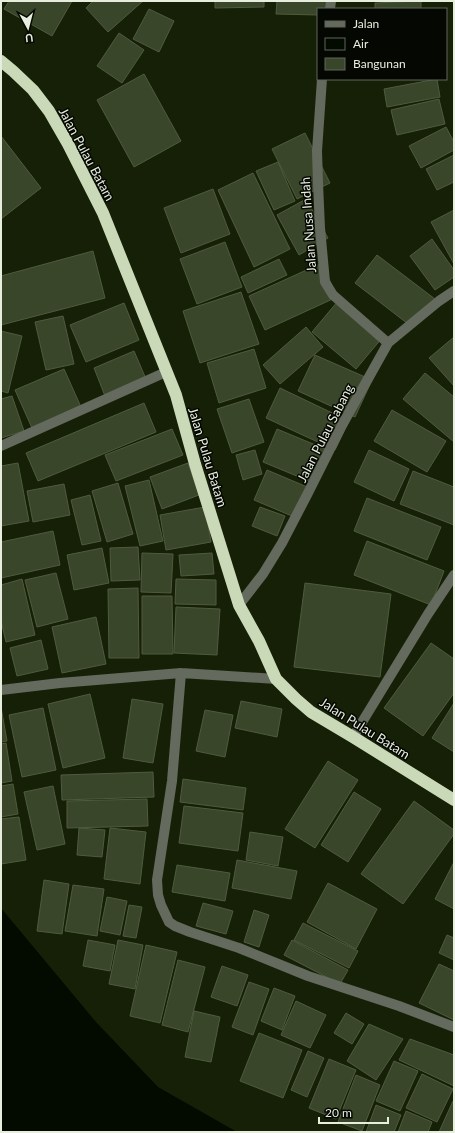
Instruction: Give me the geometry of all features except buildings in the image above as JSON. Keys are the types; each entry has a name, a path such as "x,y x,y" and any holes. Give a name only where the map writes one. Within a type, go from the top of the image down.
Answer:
{"highway":[{"name":"Jalan Pulau Batam","path":"1,62 13,71 32,90 49,111 103,213 176,395 195,464 239,605 259,641 276,679 296,699 312,712 454,800"}],"street":[{"name":"Jalan Nusa Indah","path":"322,80 317,151 320,228 325,282 333,294 388,343"},
{"name":"Jalan Pulau Sabang","path":"239,605 263,574 282,543 341,427 388,343 439,301 454,291"},
{"path":"1,446 166,372"},
{"path":"353,736 428,614 454,575"},
{"path":"1,690 60,683 181,673 276,679"},
{"path":"181,673 172,781 157,880 158,895 169,922 190,932 239,948 308,976 399,1006 454,1027"}],"water":[{"path":"1,908 96,1022 158,1087 237,1132 1,1132"}]}
